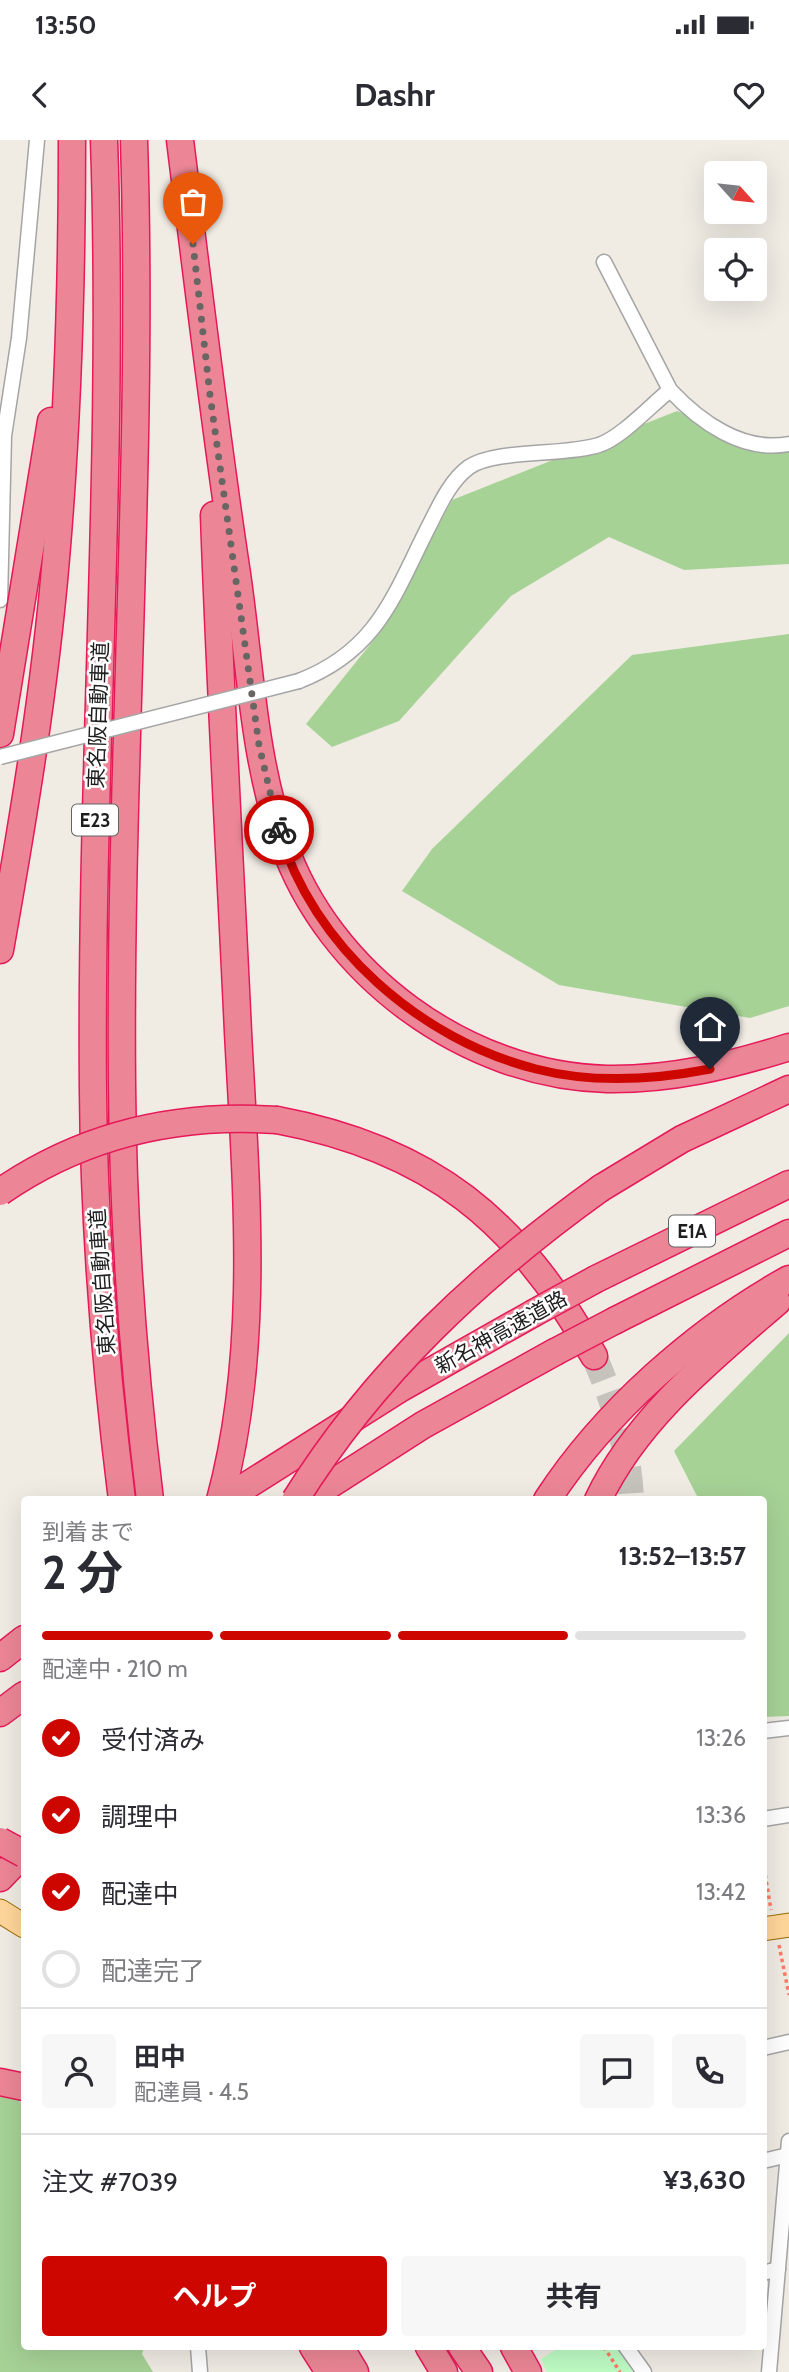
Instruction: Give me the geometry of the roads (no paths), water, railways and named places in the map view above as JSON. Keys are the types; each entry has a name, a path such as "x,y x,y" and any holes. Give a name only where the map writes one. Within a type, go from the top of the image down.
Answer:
{"highway":[{"path":"0,950 42,692 53,586 66,430 72,140"},
{"name":"東名阪自動車道","path":"104,140 108,256 93,939 93,1094 100,1269 110,1404 122,1496"},
{"name":"東名阪自動車道","path":"134,140 137,398 122,936 122,1086 127,1245 137,1392 150,1496"},
{"path":"180,140 210,395 259,745 283,844 301,884 324,923 352,957 405,1005 440,1028 504,1060 538,1070 605,1079 675,1076 722,1067 789,1047"},
{"path":"0,733 71,286"},
{"path":"210,395 217,617 245,1166 246,1285 242,1351 232,1450 223,1496"},
{"path":"298,1496 342,1432 425,1335 500,1265 601,1188 682,1139 789,1089"},
{"path":"0,1192 58,1158 118,1134 150,1125 215,1118 277,1120 349,1137 382,1149 449,1185 496,1224 554,1288 594,1356"},
{"name":"新名神高速道路","path":"228,1496 401,1388 533,1314 596,1279 789,1184"},
{"name":"新名神高速道路","path":"312,1496 423,1425 555,1352 789,1233"},
{"path":"550,1496 587,1447 661,1374 743,1308 789,1279"},
{"path":"600,1496 620,1462 650,1422 695,1376 789,1292"},
{"path":"0,1658 21,1641"},
{"path":"0,1713 21,1697"},
{"path":"0,1842 21,1852"},
{"path":"0,1878 21,1856"},
{"path":"0,2082 21,2086"},
{"path":"315,2350 329,2372"},
{"path":"342,2350 355,2372"},
{"path":"431,2350 444,2372"},
{"path":"464,2350 479,2372"},
{"path":"516,2350 528,2372"}],"main road":[{"path":"0,1911 21,1924"}],"street":[{"path":"0,600 4,436 19,338 37,140"},
{"path":"604,262 670,390 708,423 732,437 764,446 789,444"},
{"path":"0,757 299,681 340,661 378,626 435,514 450,488 469,467 496,459 564,452 608,442 670,390"},
{"path":"767,1731 789,1728"},
{"path":"767,1818 789,1815"},
{"path":"767,2047 789,2042"},
{"path":"767,2159 788,2148"},
{"path":"769,2372 788,2148"},
{"path":"767,2272 778,2269"},
{"path":"198,2350 200,2372"},
{"path":"628,2350 644,2372"}],"tunnel":[{"path":"594,1356 619,1426 631,1496"}]}
